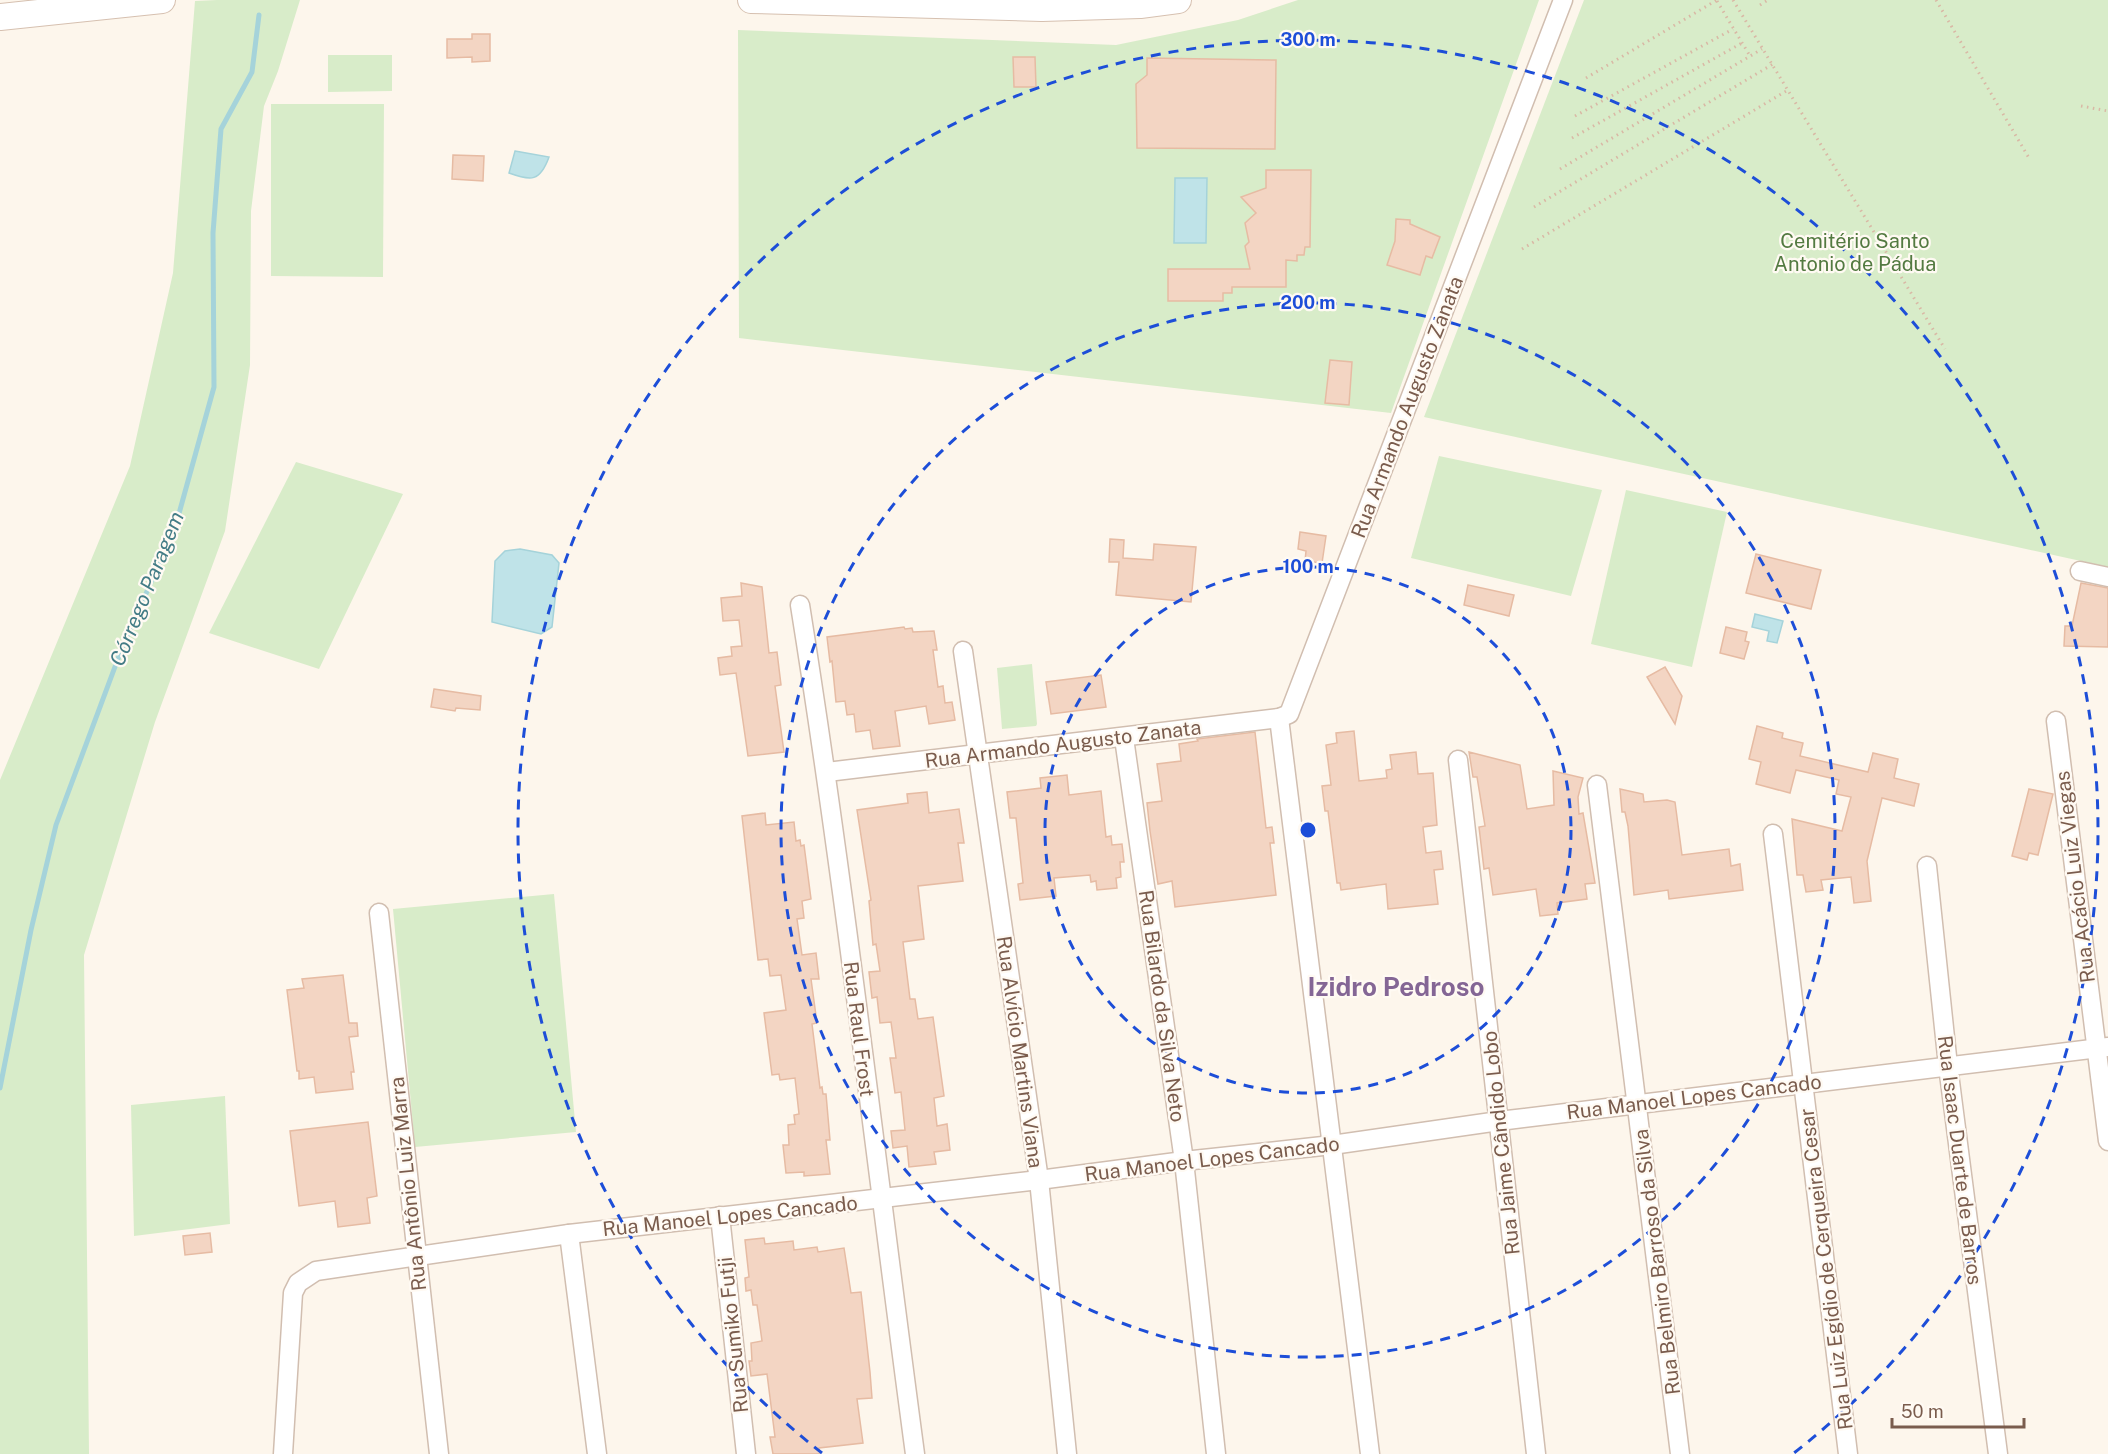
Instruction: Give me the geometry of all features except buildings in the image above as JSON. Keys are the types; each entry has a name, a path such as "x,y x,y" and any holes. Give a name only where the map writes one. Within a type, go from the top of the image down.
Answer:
{"street":[{"path":"0,17 162,0"},
{"path":"751,0 1042,8 1140,5 1178,0"},
{"name":"Rua Armando Augusto Zanata","path":"827,772 1124,738 1279,718 1289,714 1563,0"},
{"path":"2080,571 2108,577"},
{"name":"Rua Raul Frost","path":"800,605 827,772 880,1199 915,1454"},
{"name":"Rua Alvício Martins Viana","path":"963,651 1039,1180 1067,1454"},
{"path":"1279,718 1370,1454"},
{"name":"Rua Acácio Luiz Viegas","path":"2056,721 2102,1048 2108,1141"},
{"name":"Rua Bilardo da Silva Neto","path":"1124,738 1184,1161 1216,1454"},
{"name":"Rua Jaime Cândido Lobo","path":"1458,760 1536,1454"},
{"name":"Rua Belmiro Barroso da Silva","path":"1597,785 1680,1454"},
{"name":"Rua Luiz Egídio de Cerqueira Cesar","path":"1773,834 1848,1454"},
{"name":"Rua Isaac Duarte de Barros","path":"1927,866 1948,1066 1998,1454"},
{"name":"Rua Antônio Luiz Marra","path":"379,914 415,1256 439,1454"},
{"name":"Rua Manoel Lopes Cancado","path":"283,1454 293,1293 298,1282 316,1270 569,1234 1039,1180 1499,1121 2102,1048"},
{"name":"Rua Sumiko Futji","path":"720,1216 746,1454"},
{"path":"569,1234 597,1454"}],"path":[{"path":"1586,78 1717,0 1750,56"},
{"path":"1733,0 1945,349"},
{"path":"1760,5 1768,0"},
{"path":"1936,0 2029,158"},
{"path":"1575,116 1733,29"},
{"path":"1572,138 1742,43"},
{"path":"1560,169 1763,48"},
{"path":"1534,207 1773,64"},
{"path":"1522,249 1789,90"},
{"path":"2081,106 2108,111"}],"green space":[{"path":"300,0 278,71 264,106 251,211 250,365 225,531 155,722 84,955 89,1454 0,1454 0,780 130,466 173,273 195,1"},
{"path":"1298,0 1539,0 1391,413 739,338 738,30 1116,45 1238,20"},
{"name":"Cemitério Santo Antonio de Pádua","path":"1584,0 2108,0 2108,567 1424,417"},
{"path":"328,55 392,55 392,91 328,92"},
{"path":"271,104 384,104 383,277 271,276"},
{"path":"1439,456 1602,490 1571,596 1411,558"},
{"path":"296,462 403,494 319,669 209,633"},
{"path":"1626,490 1727,512 1692,667 1591,644"},
{"path":"1032,664 1037,724 1036,726 1002,729 997,668"},
{"path":"554,894 576,1132 415,1147 393,909"},
{"path":"225,1096 230,1224 134,1236 131,1105"}],"water":[{"path":"515,151 549,157 538,175 523,177 509,173"},
{"path":"1175,178 1207,178 1206,243 1174,243"},
{"path":"520,549 552,555 559,563 552,627 541,634 492,622 495,561 505,551"},
{"path":"1755,614 1783,621 1777,643 1767,641 1769,631 1752,627"}],"waterway":[{"name":"Córrego Paragem","path":"0,1088 31,930 56,825 122,648 175,528 214,387 213,233 221,129 252,72 259,15"}],"district":[{"name":"Izidro Pedroso","path":"1396,987"}]}
